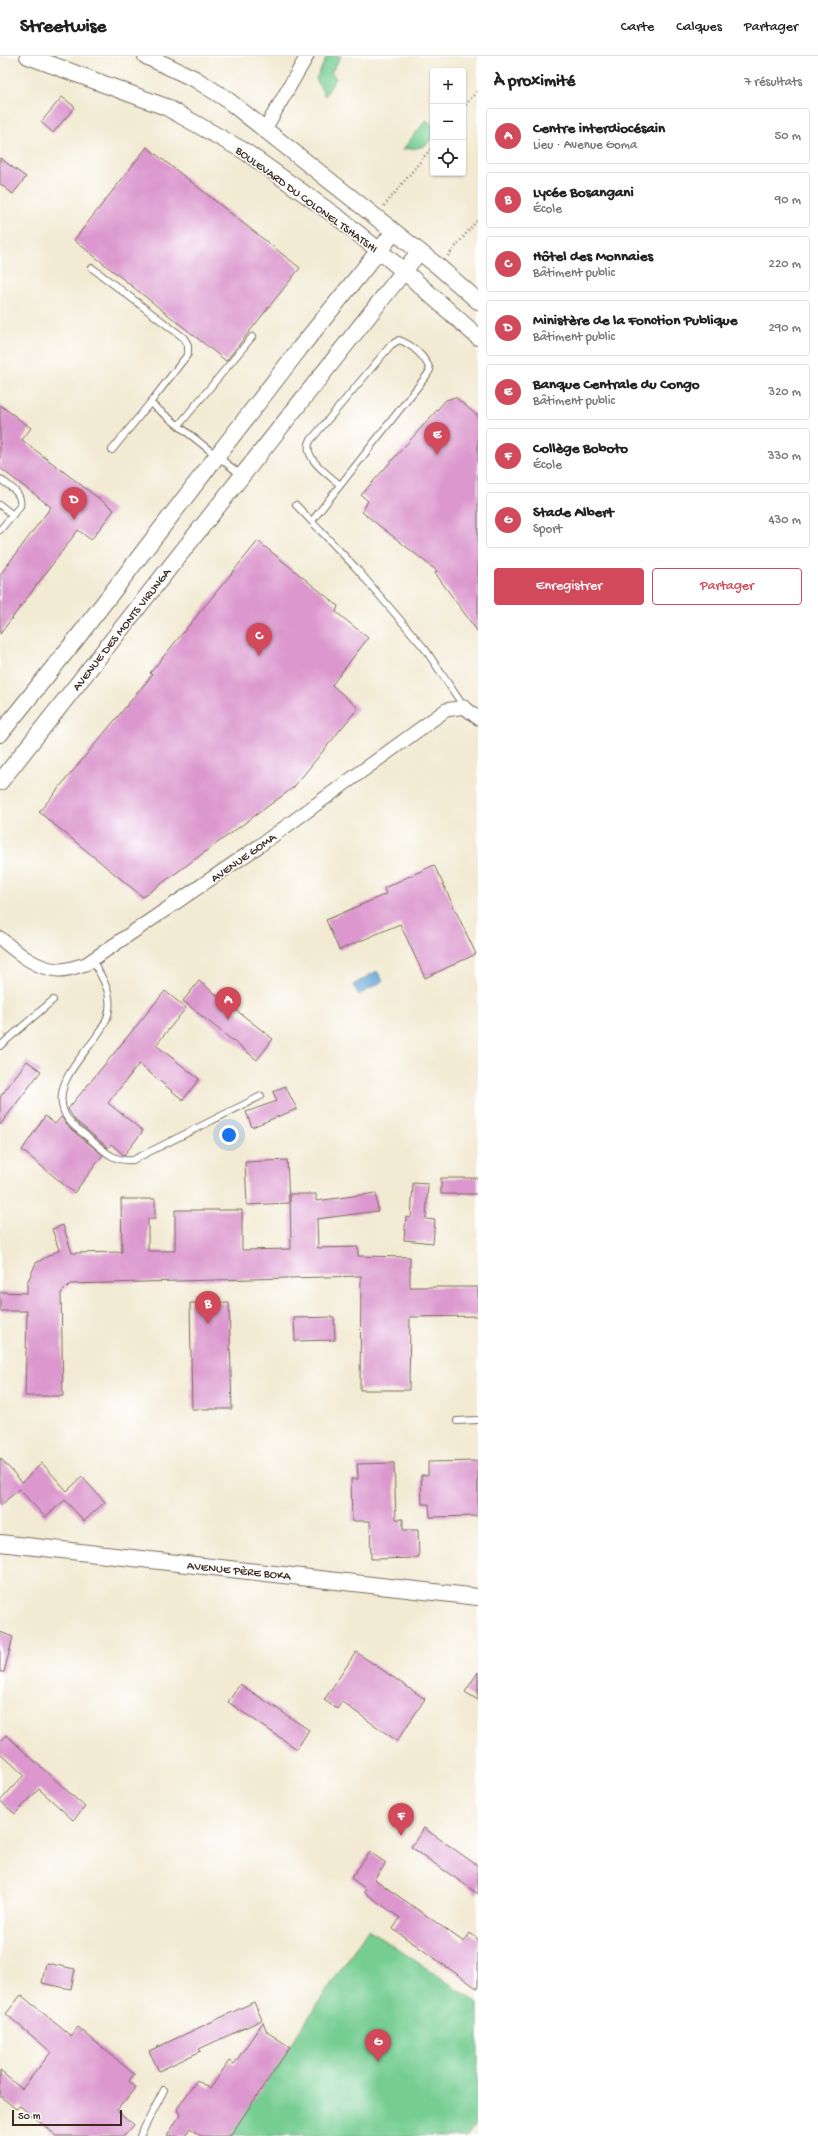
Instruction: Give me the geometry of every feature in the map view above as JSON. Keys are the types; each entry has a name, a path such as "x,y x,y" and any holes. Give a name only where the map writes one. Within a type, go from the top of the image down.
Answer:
{"street":[{"name":"BOULEVARD DU COLONEL TSHATSHI","path":"28,56 166,107 246,152 340,219 404,271 478,337"},
{"name":"BOULEVARD DU COLONEL TSHATSHI","path":"146,56 195,79 225,98 439,267 478,301"},
{"path":"265,129 307,56"},
{"path":"0,734 77,638 217,454 394,232"},
{"name":"AVENUE DES MONTS VIRUNGA","path":"0,782 241,475 419,252"},
{"path":"464,707 478,718"},
{"name":"AVENUE GOMA","path":"0,938 26,960 43,967 59,970 86,964 259,846 446,710 464,707"},
{"name":"AVENUE PÈRE BOKA","path":"0,1543 478,1597"}],"lane":[{"path":"92,268 184,338 188,345 188,354 112,450"},
{"path":"179,425 252,337"},
{"path":"312,521 430,370 428,362 406,343 399,340 391,345 310,441 307,447 309,456 340,485"},
{"path":"150,403 217,454 241,475"},
{"path":"0,479 20,495 20,506 0,530"},
{"path":"0,505 13,515"},
{"path":"296,505 356,568 425,649 464,707"},
{"path":"92,960 109,992 109,1011 103,1027 63,1084 62,1098 64,1112 73,1124 114,1158 122,1161 133,1160 261,1096"},
{"path":"0,1046 53,1000"},
{"path":"457,1421 478,1420"},
{"path":"140,2136 164,2090"}],"path":[{"path":"466,104 478,90"},
{"path":"375,217 430,150"},
{"path":"439,267 478,219"}],"green space":[{"path":"327,56 341,56 331,73 336,78 325,96 316,79"},
{"path":"426,120 430,123 430,140 426,145 416,148 403,149"},
{"path":"368,1929 478,2003 478,2121 468,2136 229,2136"}],"water":[{"path":"377,971 383,981 359,995 353,985"}],"building":[{"path":"62,97 75,107 53,133 41,122"},
{"path":"147,147 300,268 226,361 74,240"},
{"path":"0,158 26,177 13,194 0,184"},
{"path":"455,397 478,416 478,632 435,573 437,571 362,512 368,501 361,495 446,400"},
{"path":"0,405 31,428 22,440 114,510 91,540 78,530 0,634 0,575 51,507 0,468"},
{"path":"258,541 338,606 336,612 368,638 332,685 358,708 293,788 143,897 39,812 152,675 150,673"},
{"path":"434,865 476,954 425,978 400,924 339,950 326,920 386,894 384,888"},
{"path":"199,981 273,1039 257,1060 183,1001"},
{"path":"165,991 186,1008 156,1045 199,1079 183,1100 139,1064 108,1103 143,1131 124,1155 111,1144 108,1148 75,1120 68,1109"},
{"path":"27,1061 41,1071 0,1125 0,1097"},
{"path":"285,1086 297,1109 252,1127 246,1112 277,1101 273,1092"},
{"path":"45,1116 55,1124 61,1117 72,1130 103,1155 74,1193 22,1150"},
{"path":"287,1160 289,1203 247,1205 245,1162"},
{"path":"441,1178 478,1178 478,1194 441,1194"},
{"path":"413,1183 428,1184 426,1219 435,1220 433,1243 404,1240 406,1217 411,1218"},
{"path":"376,1193 378,1211 317,1219 318,1248 358,1247 358,1256 410,1257 410,1287 478,1287 478,1316 410,1317 409,1390 360,1390 361,1276 70,1284 61,1293 63,1396 25,1396 27,1311 0,1311 0,1292 27,1293 27,1283 36,1263 59,1250 52,1229 63,1225 72,1253 122,1252 121,1199 155,1199 155,1219 148,1219 148,1251 175,1251 175,1210 242,1210 242,1250 291,1249 290,1194 316,1194 316,1201"},
{"path":"190,1303 229,1303 232,1409 192,1409"},
{"path":"334,1317 335,1340 295,1341 294,1318"},
{"path":"0,1458 22,1482 42,1463 67,1491 82,1477 105,1502 84,1521 65,1500 45,1517 19,1489 0,1506"},
{"path":"478,1461 478,1516 430,1517 429,1504 422,1504 421,1475 428,1475 428,1462"},
{"path":"394,1463 396,1519 403,1519 403,1530 418,1530 419,1558 371,1559 370,1521 352,1521 351,1479 358,1479 357,1464"},
{"path":"0,1632 13,1637 4,1672 0,1672"},
{"path":"356,1652 425,1699 397,1741 342,1702 337,1709 324,1700"},
{"path":"478,1672 478,1700 465,1692"},
{"path":"240,1684 309,1730 297,1749 228,1702"},
{"path":"6,1735 85,1807 73,1820 39,1789 15,1814 0,1801 24,1775 0,1753 0,1741"},
{"path":"424,1828 478,1866 478,1894 411,1847"},
{"path":"370,1852 386,1863 374,1879 464,1942 470,1933 478,1939 478,1989 393,1929 400,1918 364,1892 366,1889 351,1878"},
{"path":"46,1963 75,1969 71,1989 42,1983"},
{"path":"21,1995 71,2036 78,2027 134,2074 129,2081 136,2087 117,2110 134,2125 124,2136 57,2136 20,2106 16,2109 0,2096 0,2071 22,2089 51,2052 6,2014"},
{"path":"254,2002 262,2020 199,2049 201,2051 159,2071 149,2051"},
{"path":"263,2022 267,2032 290,2047 230,2136 201,2136 190,2128 185,2136 167,2136 180,2115 177,2109 197,2080 210,2089 229,2061 234,2064"}],"place":[{"name":"Banque Centrale du Congo","path":"437,455"},
{"name":"Ministère de la Fonction Publique","path":"74,520"},
{"name":"Hôtel des Monnaies","path":"259,656"},
{"name":"Centre interdiocésain","path":"228,1020"},
{"name":"Lycée Bosangani","path":"208,1324"},
{"name":"Collège Boboto","path":"401,1836"},
{"name":"Stade Albert","path":"378,2062"}]}
